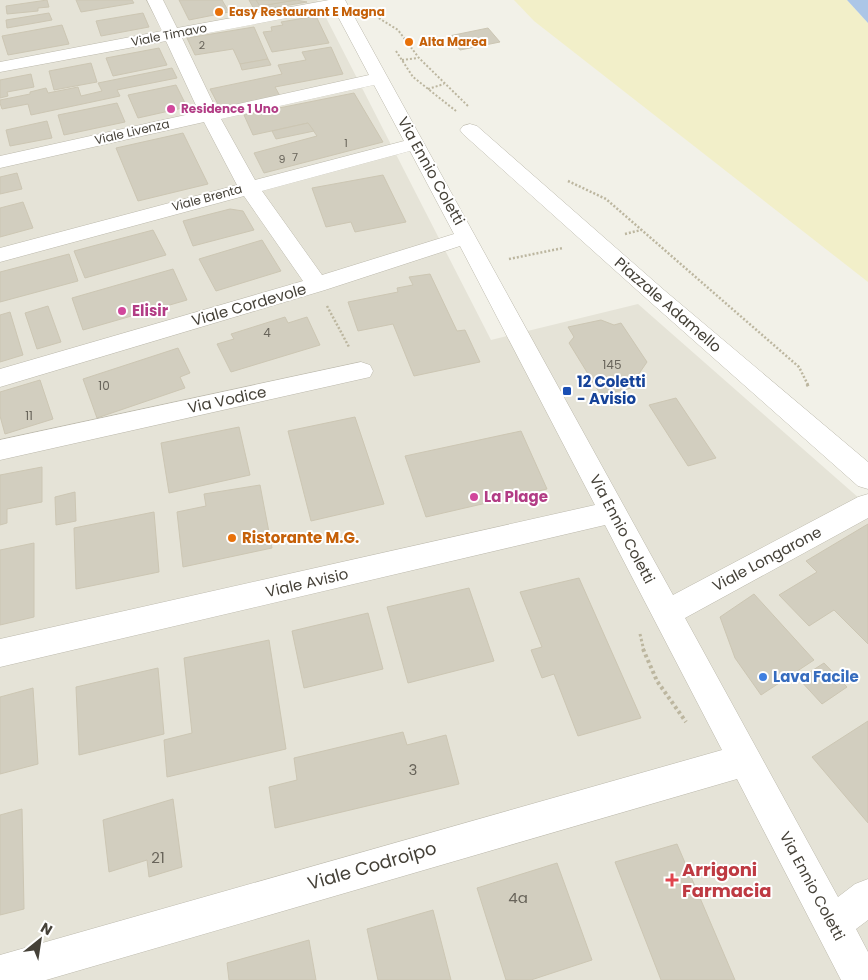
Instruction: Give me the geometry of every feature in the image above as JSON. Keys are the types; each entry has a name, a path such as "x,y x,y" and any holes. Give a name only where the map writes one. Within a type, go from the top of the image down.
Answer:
{"street":[{"path":"155,0 210,115 248,187 317,285"},
{"name":"Viale Timavo","path":"0,68 338,1"},
{"name":"Via Ennio Coletti","path":"338,1 468,238 862,980"},
{"name":"Viale Livenza","path":"0,162 380,78"},
{"name":"Piazzale Adamello","path":"471,120 663,302 868,478"},
{"name":"Viale Brenta","path":"0,255 248,187 415,144"},
{"name":"Viale Cordevole","path":"0,378 317,285 447,242 468,238"},
{"name":"Via Vodice","path":"0,450 361,371"},
{"name":"Viale Longarone","path":"666,613 868,505"},
{"name":"Viale Avisio","path":"0,653 613,512"},
{"name":"Viale Codroipo","path":"0,974 710,769 745,761"},
{"path":"832,924 868,897"}],"path":[{"path":"373,10 380,23"},
{"path":"377,17 398,30 419,58 444,84 471,120"},
{"path":"394,48 413,77 459,114 471,120"},
{"path":"402,60 419,58"},
{"path":"427,89 444,84"},
{"path":"565,179 606,199 800,367 810,389"},
{"path":"317,285 361,371"},
{"path":"640,631 642,649 666,700 686,722"}],"shaded area":[{"path":"0,0 317,0 491,340 638,304 868,506 868,980 0,980"}],"sand":[{"path":"514,0 847,0 868,23 868,282 534,21"}],"water":[{"path":"847,0 868,0 868,23"}],"building":[{"path":"47,0 49,7 38,8 38,11 7,14 6,6"},
{"path":"76,0 132,0 134,3 81,12"},
{"path":"179,0 222,0 229,12 189,20"},
{"path":"249,0 256,0 260,6 296,0 307,2 255,11"},
{"path":"256,0 296,0 260,6"},
{"path":"49,13 52,20 7,28 6,20"},
{"path":"143,13 149,27 101,36 96,21"},
{"path":"316,16 329,43 272,52 263,32 272,31 271,27 283,25 281,22"},
{"path":"62,25 69,44 8,55 2,36"},
{"path":"254,27 268,59 240,64 233,49 195,55 187,38"},
{"path":"488,28 500,42 460,50 449,36"},
{"path":"331,47 343,74 275,87 280,96 220,108 210,89 282,74 278,65 306,60 302,52"},
{"path":"159,48 167,65 113,76 106,58"},
{"path":"268,59 271,65 242,70 240,64"},
{"path":"91,63 97,82 54,90 49,71"},
{"path":"172,68 177,78 117,90 120,96 31,115 28,104 2,109 0,103 0,100 30,94 30,92 46,88 48,93 78,87 81,96 102,91 98,83"},
{"path":"31,74 34,87 7,92 8,96 0,98 0,80"},
{"path":"176,85 187,107 138,118 128,95"},
{"path":"354,93 383,142 264,173 254,153 317,136 308,123 253,135 244,115"},
{"path":"117,103 125,122 64,135 58,115"},
{"path":"47,121 52,138 10,146 6,130"},
{"path":"308,123 314,131 276,139 272,131"},
{"path":"183,133 208,184 138,201 116,148"},
{"path":"17,173 22,189 0,194 0,177"},
{"path":"383,175 406,222 355,232 351,222 326,227 312,188"},
{"path":"23,202 33,228 0,237 0,208"},
{"path":"230,209 243,211 254,230 193,246 183,221"},
{"path":"153,230 166,255 85,278 74,251"},
{"path":"262,240 281,271 216,291 199,259"},
{"path":"69,254 78,281 0,302 0,272"},
{"path":"173,269 187,300 83,330 72,298"},
{"path":"430,274 457,331 465,330 480,362 414,376 393,324 358,331 348,302 398,292 397,288 413,285 409,277"},
{"path":"48,306 61,342 37,349 25,313"},
{"path":"10,312 23,355 0,362 0,315"},
{"path":"285,317 288,323 307,317 320,345 231,372 217,344 234,339 231,334"},
{"path":"601,320 614,325 621,323 647,362 636,378 641,386 601,395 569,343 574,337 568,327"},
{"path":"178,348 190,373 180,377 185,388 97,418 83,379"},
{"path":"40,380 53,419 5,434 0,416 0,392"},
{"path":"676,398 716,458 688,466 649,405"},
{"path":"355,417 384,504 311,521 288,431"},
{"path":"239,427 250,475 169,493 161,443"},
{"path":"521,431 547,489 426,517 405,456"},
{"path":"42,467 42,502 7,509 7,523 0,525 0,475"},
{"path":"260,485 272,548 183,567 177,512 206,506 204,494"},
{"path":"75,492 76,521 56,525 55,497"},
{"path":"154,512 159,572 76,589 74,528"},
{"path":"868,524 868,644 834,610 809,626 779,595 817,572 806,561"},
{"path":"34,543 34,617 0,625 0,550"},
{"path":"579,578 641,718 578,736 554,674 542,678 531,650 542,647 520,592"},
{"path":"469,588 494,661 408,683 387,607"},
{"path":"754,594 814,660 761,695 735,658 720,617"},
{"path":"368,613 383,669 304,688 292,631"},
{"path":"269,640 286,749 167,777 164,740 192,733 184,658"},
{"path":"824,663 847,687 822,704 799,679"},
{"path":"158,668 164,734 79,755 76,687"},
{"path":"33,688 38,764 0,774 0,697"},
{"path":"868,721 868,823 812,757"},
{"path":"403,732 407,745 446,735 459,784 275,828 269,787 297,780 294,758"},
{"path":"173,799 182,867 149,877 147,860 109,872 103,820"},
{"path":"22,809 24,909 0,915 0,815"},
{"path":"677,844 735,980 661,980 615,862"},
{"path":"557,863 592,960 531,980 506,980 477,888"},
{"path":"433,910 451,980 378,980 367,929"},
{"path":"309,940 316,980 229,980 227,963"}],"place":[{"name":"Easy Restaurant E Magna","path":"219,12"},
{"name":"Alta Marea","path":"409,42"},
{"name":"Residence 1 Uno","path":"171,109"},
{"name":"Elisir","path":"122,311"},
{"name":"12 Coletti - Avisio","path":"567,391"},
{"name":"La Plage","path":"474,497"},
{"name":"Ristorante M.G.","path":"232,538"},
{"name":"Lava Facile","path":"763,677"},
{"name":"Arrigoni Farmacia","path":"672,880"}]}
